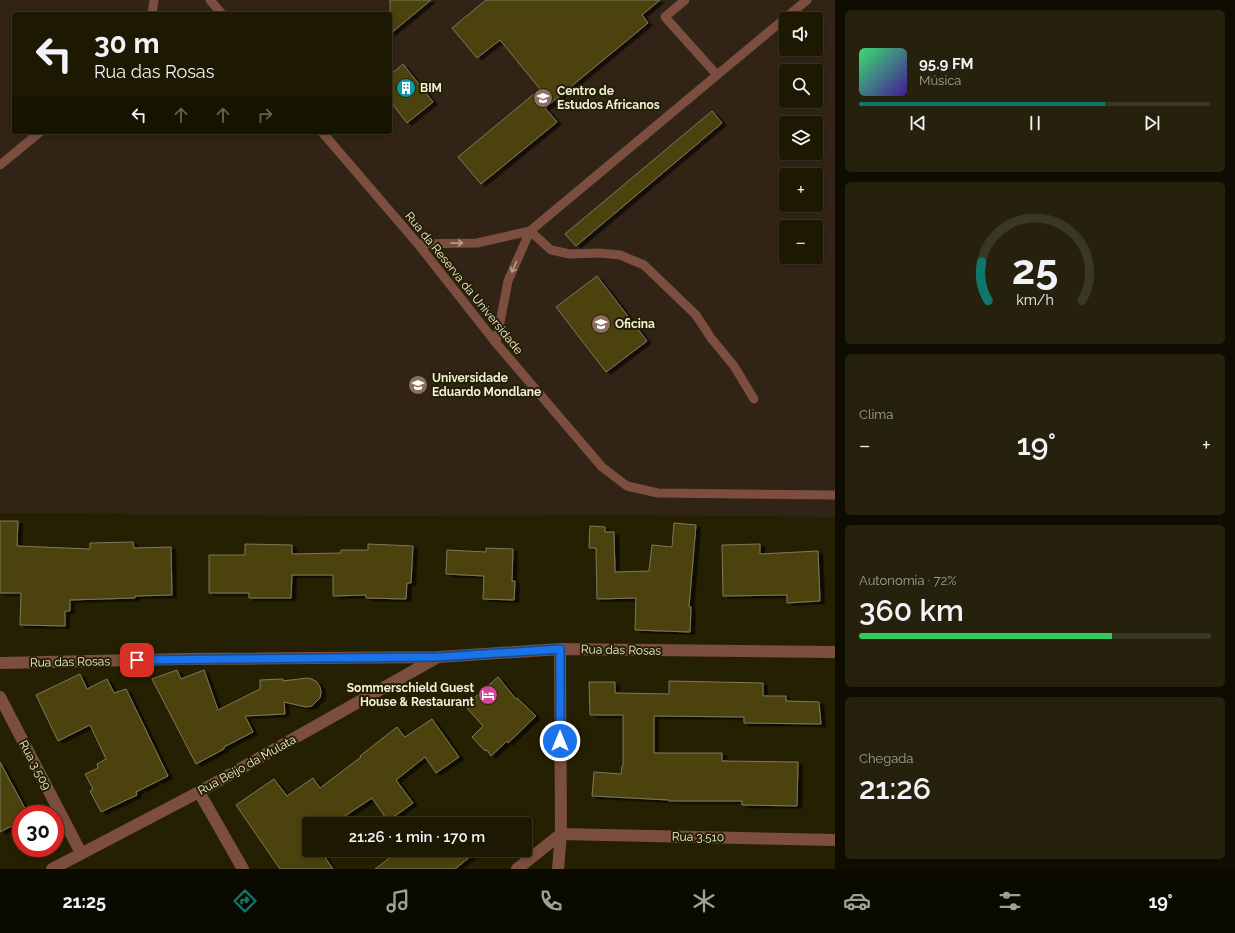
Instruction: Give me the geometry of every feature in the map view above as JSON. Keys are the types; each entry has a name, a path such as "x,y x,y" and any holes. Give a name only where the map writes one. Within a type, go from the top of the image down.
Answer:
{"street":[{"name":"Rua das Rosas","path":"0,664 183,659 439,657 560,649 835,652"},
{"path":"558,869 561,834 560,649"},
{"name":"Rua Beijo da Mulata","path":"52,869 198,792 439,657"},
{"name":"Rua 3.509","path":"0,697 81,853"},
{"path":"198,792 243,869"},
{"path":"517,869 561,834"},
{"name":"Rua 3.510","path":"561,834 835,840"}],"lane":[{"path":"152,12 154,0"},
{"path":"210,0 220,12"},
{"path":"685,0 665,17 717,75"},
{"path":"496,342 508,281 530,231 807,0"},
{"path":"0,165 38,134"},
{"name":"Rua da Reserva da Universidade","path":"324,134 418,244 496,342 602,467 627,486 658,493 835,495"},
{"path":"418,244 477,243 530,231"},
{"path":"530,231 551,250 570,254 600,253 620,255 644,265 696,315 711,338 734,366 754,399"}],"shaded area":[{"name":"Universidade Eduardo Mondlane","path":"0,0 835,0 835,517 616,515 337,516 0,513"}],"building":[{"path":"390,0 431,0 392,32 392,12 390,12"},
{"name":"Centro de Estudos Africanos","path":"486,0 660,0 642,15 648,23 545,108 557,122 481,184 458,157 540,89 500,40 477,58 452,28"},
{"name":"BIM","path":"403,64 433,102 407,123 392,104 392,73"},
{"path":"712,111 722,123 576,246 565,234"},
{"name":"Oficina","path":"597,276 647,341 606,372 556,307"},
{"path":"0,521 18,521 17,546 90,549 90,543 133,542 134,548 171,547 172,595 70,600 70,611 65,611 65,626 20,625 21,593 0,593"},
{"path":"674,523 696,525 689,607 691,607 690,632 635,630 636,598 597,599 596,548 589,548 590,526 605,527 605,532 614,532 615,572 649,571 652,545 672,547"},
{"path":"245,544 292,545 292,554 341,553 341,550 368,550 368,544 413,546 411,583 407,583 406,599 366,598 366,595 333,596 333,575 292,575 291,598 249,598 249,593 209,593 209,555 245,555"},
{"path":"760,544 760,554 818,551 820,601 787,603 787,595 723,596 722,545"},
{"path":"486,548 513,549 512,581 515,581 514,600 483,599 484,576 446,574 447,550 486,552"},
{"path":"177,670 181,679 204,670 218,710 260,689 260,680 283,679 283,681 307,678 312,679 317,682 320,687 320,698 312,706 306,707 284,702 285,714 245,716 253,732 196,764 152,679"},
{"path":"80,674 87,689 107,679 114,693 126,689 168,776 136,792 137,795 101,812 90,791 93,789 85,774 98,768 97,764 106,759 90,725 58,741 36,695"},
{"path":"498,677 516,699 517,698 536,716 508,743 507,741 491,756 487,750 485,751 472,737 483,726 465,706"},
{"path":"669,681 763,683 763,696 786,696 786,701 819,702 821,724 744,723 744,717 654,716 654,753 722,753 722,761 798,762 797,806 742,805 742,801 669,801 592,796 594,772 621,774 623,766 623,715 590,715 589,682 615,682 615,693 669,694"},
{"path":"432,719 459,757 436,773 425,757 396,780 413,803 394,817 385,817 372,798 344,817 302,817 302,857 325,857 333,869 280,869 236,805 274,779 287,796 313,778 320,788 397,727 405,737"},
{"path":"0,762 23,805 12,805 12,826 0,832"},
{"path":"391,857 470,857 455,869 375,869"}],"place":[{"name":"BIM","path":"406,88"},
{"name":"Centro de Estudos Africanos","path":"543,98"},
{"name":"Oficina","path":"601,324"},
{"name":"Universidade Eduardo Mondlane","path":"418,385"},
{"name":"Sommerschield Guest House & Restaurant","path":"488,695"}],"route":[{"path":"137,660 439,657 560,649 560,741"}]}
